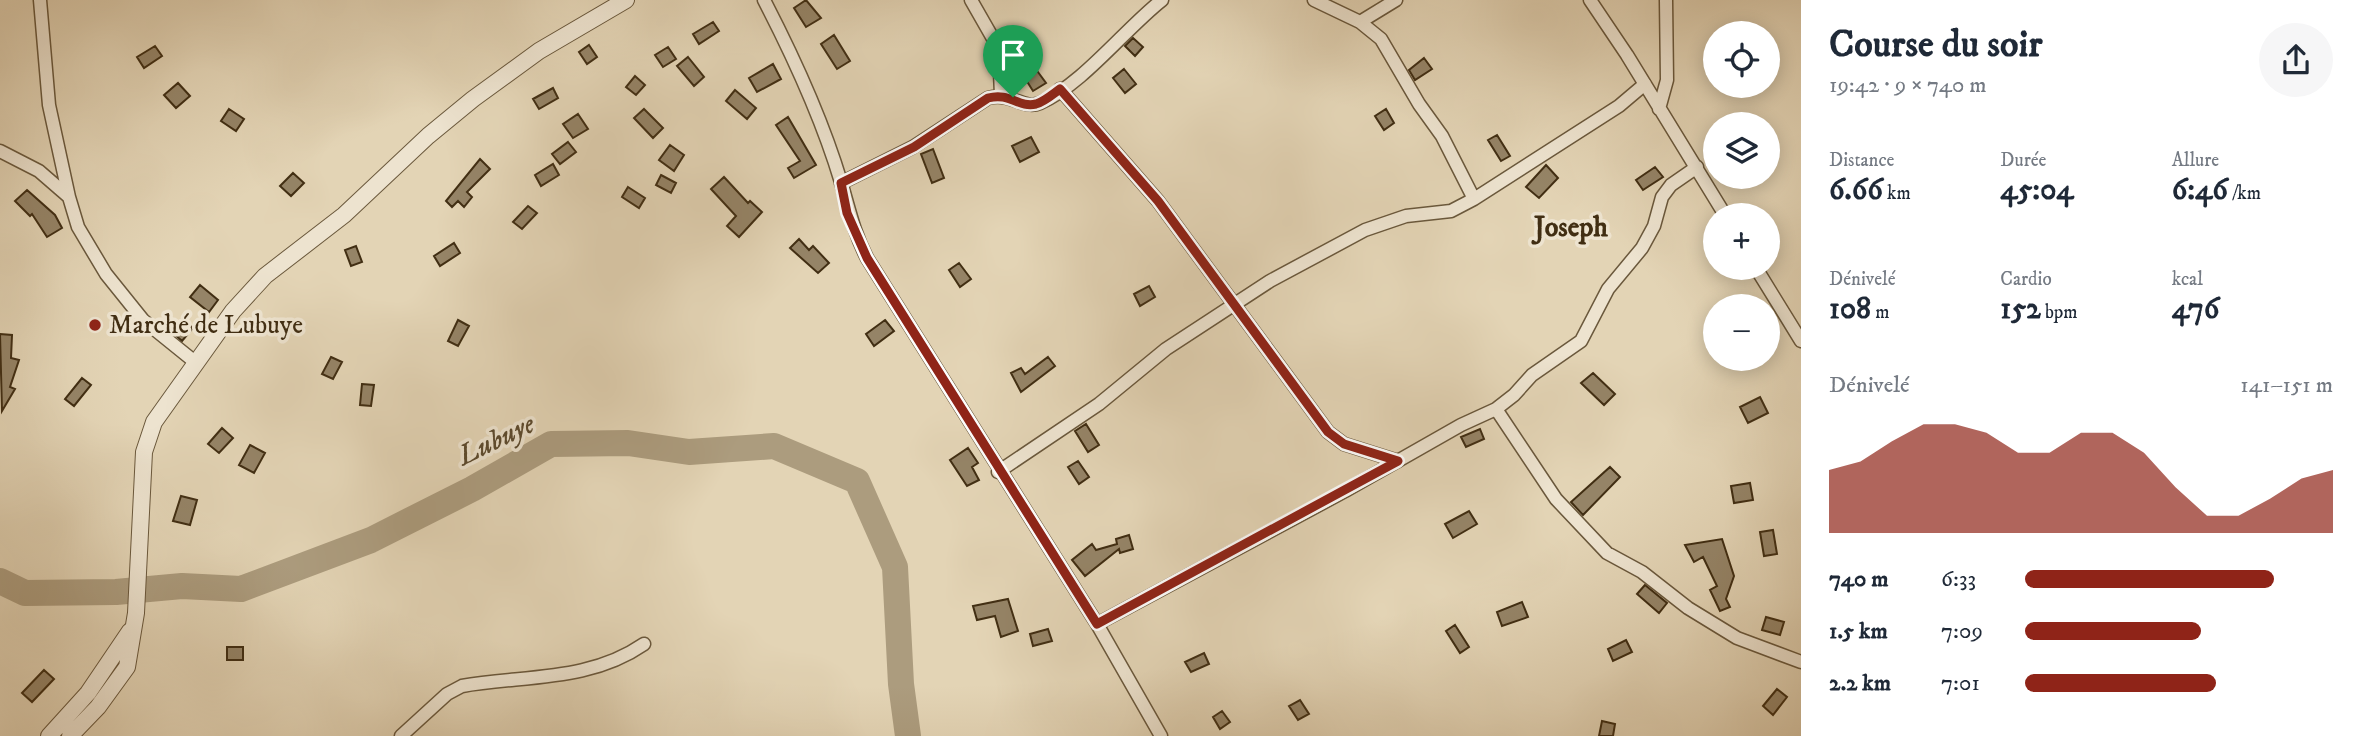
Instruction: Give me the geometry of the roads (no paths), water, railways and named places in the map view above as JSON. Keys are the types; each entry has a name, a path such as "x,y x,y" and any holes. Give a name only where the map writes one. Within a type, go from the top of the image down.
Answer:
{"street":[{"path":"40,0 49,105 78,227 106,274 143,320 195,362"},
{"path":"70,736 98,707 127,667 136,618 144,452 154,422 233,311 265,276 344,215 428,136 539,51 626,0"},
{"path":"764,0 801,80 841,183 847,213 867,258 998,472 1097,624 1161,736"},
{"path":"971,0 999,49 1001,95"},
{"path":"841,183 902,153 988,98 1001,95 1013,97 1022,104 1038,104 1060,89 1162,0"},
{"path":"1314,0 1360,22 1381,39 1419,104 1442,136 1474,200"},
{"path":"1360,22 1396,0"},
{"path":"1659,109 1667,80 1666,0"},
{"path":"1594,2 1718,203"},
{"path":"998,472 1079,418 1166,349 1270,281 1365,230 1406,216 1451,211 1474,200 1619,106 1645,84"},
{"path":"1060,89 1158,201 1328,432 1344,444 1398,461"},
{"path":"0,151 39,171 69,197"},
{"path":"1097,624 1461,425 1496,409 1514,395 1532,375 1581,341 1608,289 1642,248 1654,226 1662,197 1671,185 1697,167"},
{"path":"1763,280 1801,341"},
{"path":"1496,409 1556,499 1607,553 1642,572 1688,608 1737,638 1801,662"},
{"path":"49,736 95,684 136,618"},
{"path":"401,736 447,694 462,686 591,671 625,657 644,645"}],"waterway":[{"name":"Lubuye","path":"0,581 25,593 116,592 182,586 241,589 371,540 472,489 551,444 628,443 689,452 774,446 857,481 895,567 901,684 908,736"}],"place":[{"name":"Marché de Lubuye","path":"95,325"}],"district":[{"name":"Joseph","path":"1571,227"}]}
